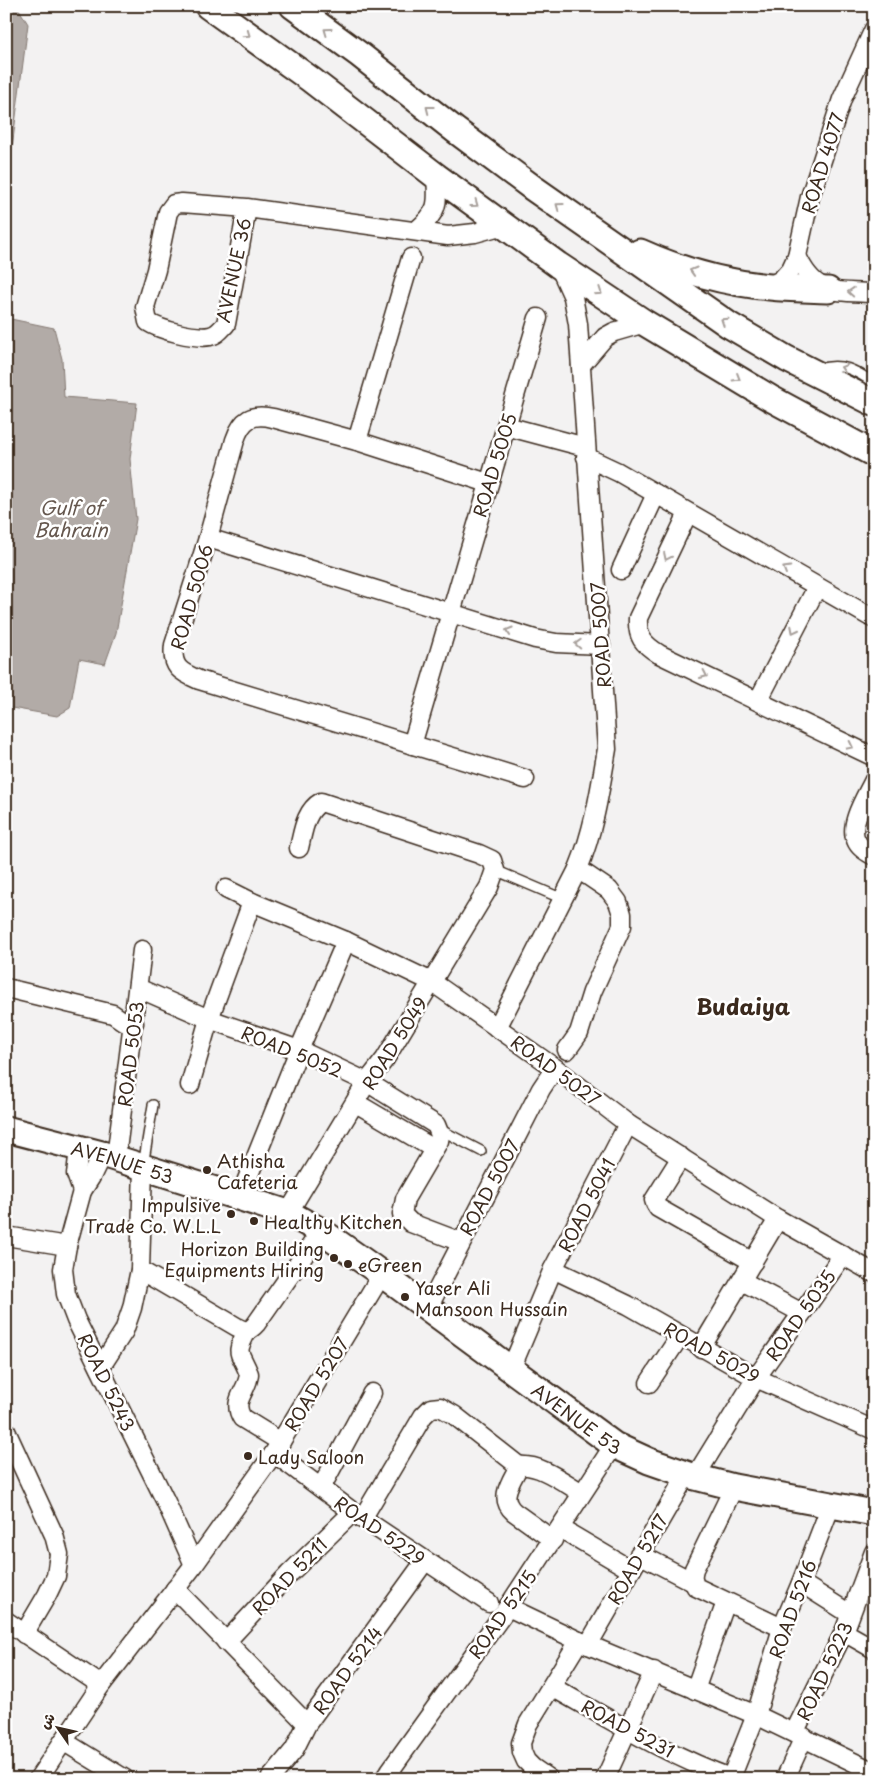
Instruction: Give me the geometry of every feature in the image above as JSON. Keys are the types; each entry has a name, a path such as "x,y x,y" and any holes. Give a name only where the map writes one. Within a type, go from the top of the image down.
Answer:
{"street":[{"path":"208,6 310,79 436,176 558,265 645,323 770,398 874,454"},
{"path":"293,6 509,170 598,235 729,325 874,403"},
{"name":"ROAD 4077","path":"768,287 782,280 791,270 797,256 810,197 842,99 874,29"},
{"path":"417,230 434,213 437,194 436,176"},
{"name":"AVENUE 36","path":"247,208 226,324 219,332 210,336 181,334 154,326 148,322 145,307 156,270 168,212 174,204 247,208 417,230 448,236 461,235 504,225"},
{"path":"598,235 654,259 711,276 768,287 874,293"},
{"path":"797,256 804,270 814,282 828,290"},
{"path":"357,442 411,258"},
{"name":"ROAD 5007","path":"497,1028 578,869 588,843 598,807 607,749 576,310 573,297 558,265"},
{"name":"ROAD 5005","path":"412,745 538,318"},
{"path":"581,365 605,337 614,332 645,323"},
{"name":"ROAD 5006","path":"488,483 267,416 260,415 248,419 239,428 172,656 176,667 185,674 199,680 524,779"},
{"path":"506,426 585,452 874,619"},
{"path":"621,570 656,494"},
{"path":"688,513 638,618 638,629 642,640 649,648 659,654 874,757"},
{"path":"208,538 545,641 601,645"},
{"path":"758,700 817,587"},
{"path":"874,780 853,828 856,840 863,849 874,856"},
{"path":"299,848 308,814 313,806 321,802 479,854 492,860 495,870"},
{"path":"567,1050 579,1033 592,992 622,926 622,914 618,902 609,890 578,869"},
{"name":"ROAD 5049","path":"288,1213 367,1082 385,1059 432,982 489,887 495,870"},
{"name":"ROAD 5027","path":"226,889 252,902 346,941 432,982 555,1068 628,1124 778,1219 874,1273"},
{"path":"190,1085 209,1019 252,902"},
{"path":"240,1197 299,1050 346,941"},
{"name":"ROAD 5053","path":"99,1154 134,1018 142,950"},
{"path":"6,988 116,1014 122,1021 134,1018"},
{"name":"ROAD 5052","path":"138,988 209,1019 299,1050 367,1082 436,1125 439,1129"},
{"name":"ROAD 5007","path":"428,1308 460,1242 541,1089 555,1068"},
{"path":"356,1103 434,1149"},
{"name":"ROAD 5041","path":"511,1369 553,1270 628,1124"},
{"name":"AVENUE 53","path":"6,1129 143,1167 288,1213 322,1231 614,1445 649,1461 691,1476 734,1487 874,1512"},
{"path":"439,1129 439,1141 405,1198 402,1214 411,1223 460,1242"},
{"name":"ROAD 5243","path":"99,1154 76,1174 82,1191 67,1246 64,1270 66,1294 76,1320 166,1502 194,1565"},
{"path":"681,1157 654,1200 654,1203 658,1208 753,1262"},
{"path":"100,1368 129,1320 140,1270 143,1167"},
{"path":"701,1348 778,1219"},
{"path":"140,1270 247,1331 251,1330 256,1324 322,1231"},
{"path":"6,1236 67,1246"},
{"name":"ROAD 5035","path":"691,1476 756,1378 843,1255"},
{"name":"ROAD 5029","path":"553,1270 628,1306 756,1378 874,1430"},
{"name":"ROAD 5207","path":"38,1779 101,1685 194,1565 277,1448 382,1274"},
{"path":"742,1281 802,1314"},
{"name":"ROAD 5229","path":"247,1331 238,1349 249,1374 238,1406 242,1418 321,1488 358,1516 489,1603"},
{"path":"649,1383 680,1336"},
{"path":"321,1488 372,1392"},
{"name":"ROAD 5211","path":"226,1642 289,1574 358,1516 423,1416 431,1408 440,1407 454,1415 519,1466"},
{"path":"6,1431 54,1535 59,1554 56,1576 24,1634"},
{"name":"ROAD 5215","path":"393,1776 557,1534 614,1445"},
{"path":"582,1494 538,1468 528,1465 519,1466 505,1494 506,1502 514,1512 630,1570"},
{"name":"ROAD 5217","path":"544,1778 526,1762 522,1752 521,1743 528,1724 691,1476"},
{"path":"693,1582 692,1575 694,1569 734,1487"},
{"name":"ROAD 5216","path":"732,1778 756,1715 782,1628 831,1505"},
{"name":"ROAD 5223","path":"785,1779 799,1735 844,1632 874,1552"},
{"path":"639,1554 693,1582 696,1586 726,1602 782,1628"},
{"name":"ROAD 5214","path":"270,1779 294,1750 307,1724 425,1561"},
{"path":"801,1583 850,1614"},
{"path":"175,1589 307,1724"},
{"path":"694,1690 726,1602"},
{"path":"508,1607 583,1643 756,1715 874,1772"},
{"path":"6,1621 101,1685"},
{"path":"844,1632 874,1648"},
{"path":"605,1779 654,1671"},
{"name":"ROAD 5231","path":"552,1687 701,1773 732,1778"},
{"path":"63,1741 125,1779"}],"lane":[{"path":"812,371 827,367 843,367 874,383"},
{"path":"495,870 564,898"},
{"path":"143,1167 153,1105"},
{"path":"439,1129 481,1152"}],"water":[{"path":"6,6 17,6 28,24 6,194"},
{"name":"Gulf of Bahrain","path":"6,318 54,328 62,359 64,397 137,403 130,459 136,519 116,633 105,664 79,659 70,708 57,716 6,707"}],"place":[{"name":"Athisha Cafeteria","path":"207,1170"},
{"name":"Impulsive Trade Co. W.L.L","path":"231,1214"},
{"name":"Healthy Kitchen","path":"254,1221"},
{"name":"Horizon Building Equipments Hiring","path":"334,1258"},
{"name":"eGreen","path":"348,1264"},
{"name":"Yaser Ali Mansoon Hussain","path":"405,1297"},
{"name":"Lady Saloon","path":"248,1456"}],"district":[{"name":"Budaiya","path":"743,1005"}]}
